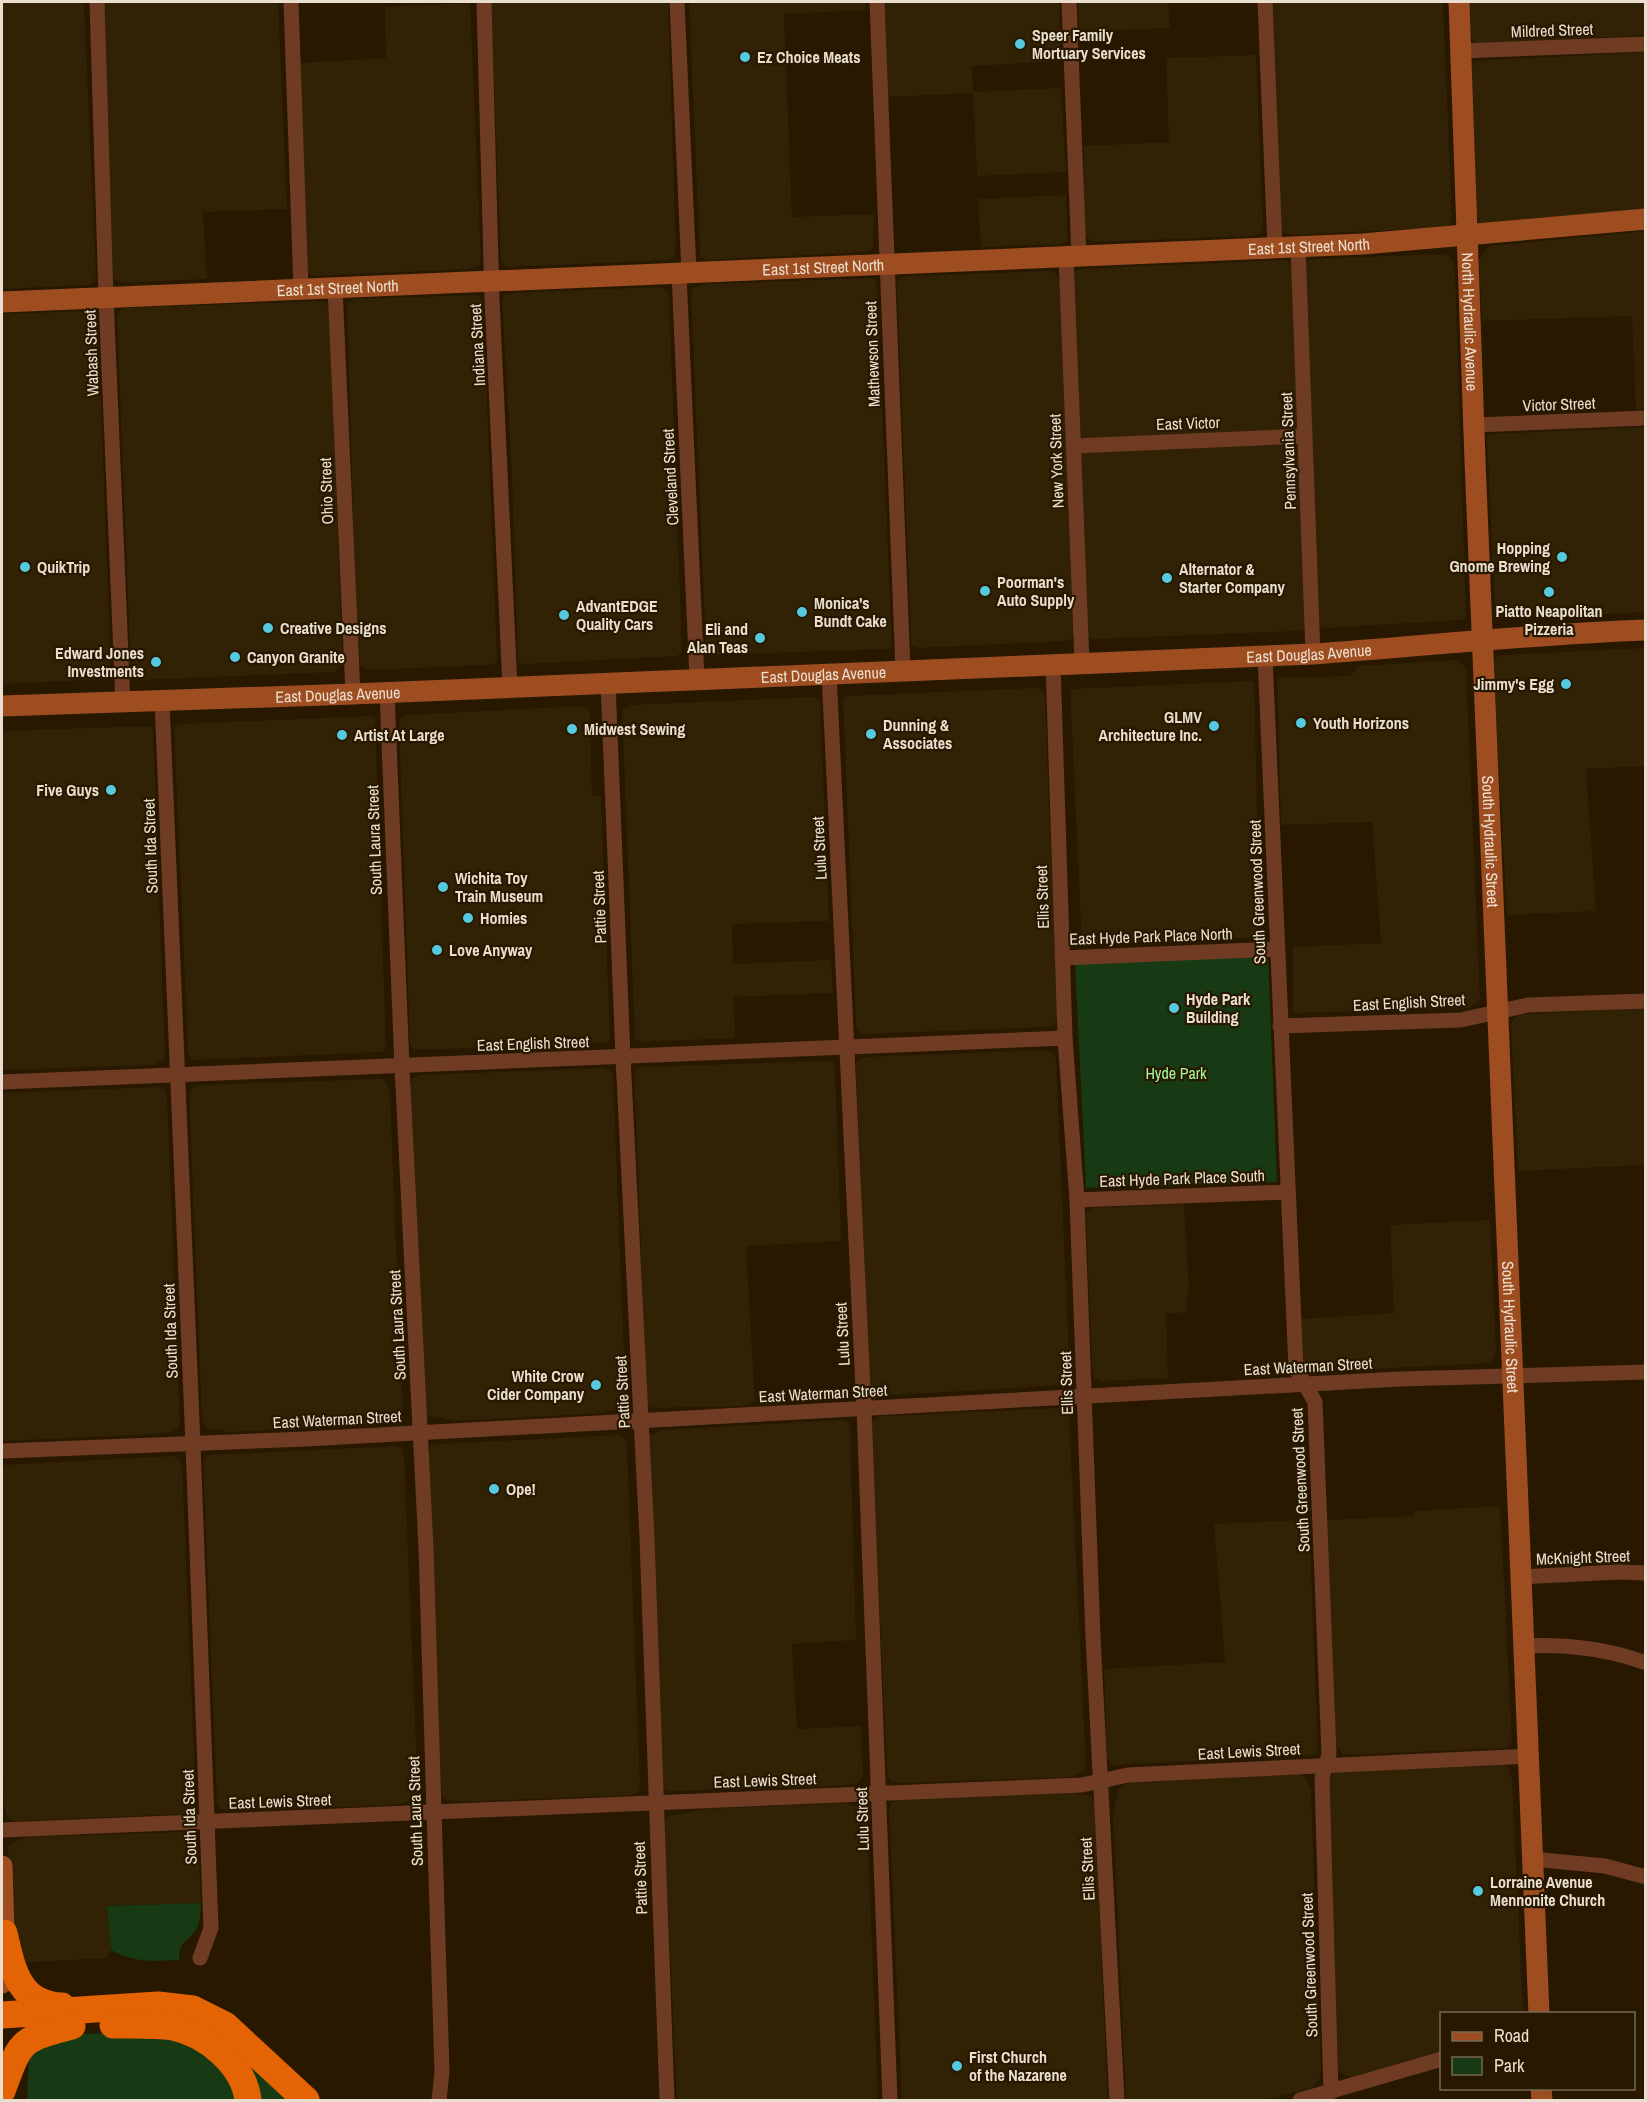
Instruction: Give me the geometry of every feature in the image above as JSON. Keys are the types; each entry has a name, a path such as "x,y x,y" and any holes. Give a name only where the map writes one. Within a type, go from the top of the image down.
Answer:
{"highway":[{"path":"4,1933 13,1973 28,1992 44,2003 56,2006 114,2008"},
{"path":"2,2015 158,2006 193,2009 225,2025 306,2100"},
{"path":"2,2023 29,2027 148,2025 175,2028 194,2034 228,2059 238,2074 249,2100"},
{"path":"2,2091 16,2052 25,2043 36,2036 72,2026"}],"street":[{"name":"Wabash Street","path":"97,2 106,297 123,702"},
{"path":"291,2 301,289"},
{"name":"Indiana Street","path":"484,2 492,281 510,687"},
{"name":"Cleveland Street","path":"677,2 697,679"},
{"name":"Mathewson Street","path":"877,2 903,670"},
{"name":"New York Street","path":"1069,2 1073,446 1082,663"},
{"path":"1265,2 1275,248"},
{"name":"North Hydraulic Avenue","path":"1458,2 1482,640"},
{"name":"Mildred Street","path":"1461,51 1646,44"},
{"name":"East 1st Street North","path":"2,302 1363,244 1646,219"},
{"name":"Pennsylvania Street","path":"1298,247 1313,654"},
{"name":"Ohio Street","path":"335,287 353,694"},
{"name":"Victor Street","path":"1474,425 1646,418"},
{"name":"East Victor","path":"1073,446 1305,436"},
{"name":"East Douglas Avenue","path":"2,706 353,694 1313,654 1573,632 1646,630"},
{"name":"South Hydraulic Street","path":"1482,640 1539,2012"},
{"name":"South Greenwood Street","path":"1265,656 1296,1369 1315,1402 1329,1754 1322,1780 1331,2092"},
{"name":"Ellis Street","path":"1053,664 1065,1038 1077,1200 1093,1637 1118,2100"},
{"name":"Lulu Street","path":"829,673 864,1409 890,2100"},
{"name":"Pattie Street","path":"608,683 623,1057 642,1421 666,2100"},
{"name":"South Laura Street","path":"387,692 402,1067 426,1548 442,2072 439,2100"},
{"name":"South Ida Street","path":"162,701 211,1928 200,1958"},
{"name":"East Hyde Park Place North","path":"1062,958 1277,949"},
{"name":"East English Street","path":"1280,1026 1461,1020 1528,1005 1646,1001"},
{"name":"East English Street","path":"2,1083 1065,1038"},
{"name":"East Hyde Park Place South","path":"1077,1200 1288,1192"},
{"name":"East Waterman Street","path":"2,1451 420,1433 1305,1384 1646,1372"},
{"name":"McKnight Street","path":"1521,1577 1619,1572 1646,1574"},
{"path":"1524,1646 1579,1646 1622,1654 1646,1663"},
{"name":"East Lewis Street","path":"2,1830 1082,1785 1128,1775 1529,1756"},
{"path":"1533,1859 1605,1866 1646,1877"},
{"path":"2,1866 4,1933 2,1983"},
{"path":"1300,2100 1440,2060"}],"shaded area":[{"path":"2,2 84,2 96,276 94,282 88,285 2,289"},
{"path":"103,2 278,2 287,209 203,212 207,279 122,283 115,280 113,275"},
{"path":"491,2 668,2 676,251 671,260 508,267 503,264"},
{"path":"689,2 865,2 866,10 784,14 792,217 874,214 871,250 705,260 700,256"},
{"path":"884,2 1059,2 1061,61 972,66 973,92 1061,88 1066,172 977,176 973,93 887,97"},
{"path":"1078,2 1168,2 1170,28 1079,32"},
{"path":"1272,2 1443,2 1452,220 1449,225 1416,229 1290,235 1284,233 1281,228"},
{"path":"1470,2 1645,2 1645,35 1477,44 1473,42 1471,36"},
{"path":"470,3 481,259 478,267 311,276 307,272 299,63 386,58 385,7"},
{"path":"1645,52 1645,209 1479,222 1472,66 1475,61"},
{"path":"1256,55 1263,226 1261,233 1255,236 1095,242 1089,239 1085,235 1084,228 1084,146 1169,142 1166,58"},
{"path":"1066,195 1068,241 1061,244 981,247 978,199"},
{"path":"1645,231 1645,409 1636,410 1632,316 1482,321 1479,260 1489,246"},
{"path":"1440,254 1449,256 1455,270 1466,617 1461,620 1321,627 1304,266 1307,261 1313,259"},
{"path":"1289,261 1292,266 1305,626 1303,630 1093,639 1089,637 1073,278 1075,271"},
{"path":"1051,271 1056,273 1060,283 1073,636 1067,641 918,648 912,646 897,283 900,278 906,276"},
{"path":"875,279 877,285 892,646 889,649 710,655 706,650 691,293 693,288 707,284"},
{"path":"662,287 669,295 682,652 677,656 524,664 518,662 512,477 502,300 508,293"},
{"path":"476,295 483,300 496,663 367,670 360,663 355,581 347,304 354,299"},
{"path":"321,301 326,303 329,309 343,664 334,672 138,680 131,672 117,318 119,311 126,308"},
{"path":"86,311 97,319 98,324 111,673 109,679 2,684 2,314"},
{"path":"1645,427 1645,612 1501,619 1495,611 1487,437 1491,434"},
{"path":"1645,648 1645,766 1586,769 1596,911 1507,915 1493,664 1495,658 1503,655"},
{"path":"1458,660 1466,669 1480,1000 1469,1008 1293,1013 1293,947 1381,943 1372,822 1281,825 1277,678 1350,676 1359,666"},
{"path":"1254,681 1260,937 1082,945 1070,689"},
{"path":"1036,688 1043,691 1045,697 1057,1020 1049,1027 863,1034 859,1032 856,1025 843,699 847,696"},
{"path":"813,697 820,701 829,921 732,924 733,964 831,960 833,993 734,997 735,1038 640,1042 635,1040 622,711 629,705"},
{"path":"581,706 590,711 592,796 601,796 610,1038 608,1043 413,1050 410,1044 399,724 401,718 406,715"},
{"path":"375,717 386,1049 381,1052 193,1060 189,1057 188,1051 175,726"},
{"path":"151,727 153,732 165,1054 163,1060 153,1065 2,1070 2,731"},
{"path":"1645,1008 1645,1165 1518,1171 1511,1024 1514,1019 1519,1015 1527,1014"},
{"path":"1046,1050 1052,1052 1056,1058 1070,1376 1068,1382 1063,1385 879,1396 872,1393 857,1061 862,1057"},
{"path":"832,1062 835,1068 841,1241 746,1246 755,1402 742,1406 650,1408 647,1402 634,1072 637,1068 643,1067"},
{"path":"605,1068 613,1075 626,1406 622,1409 601,1413 457,1421 426,1415 410,1084 413,1078 418,1075"},
{"path":"381,1079 385,1081 390,1095 403,1419 377,1425 229,1432 207,1429 202,1420 189,1094 199,1085"},
{"path":"158,1087 164,1089 167,1095 180,1422 178,1429 156,1434 2,1441 2,1093"},
{"path":"1184,1204 1189,1290 1186,1298 1187,1312 1166,1314 1168,1378 1101,1381 1094,1378 1086,1215 1088,1210"},
{"path":"1490,1220 1496,1349 1494,1358 1488,1363 1313,1372 1306,1370 1303,1366 1301,1319 1394,1313 1390,1225"},
{"path":"1061,1408 1066,1410 1069,1416 1086,1765 1084,1771 1072,1777 899,1783 891,1781 887,1773 871,1423 880,1416"},
{"path":"843,1420 848,1422 850,1428 856,1640 792,1644 797,1729 861,1726 863,1775 861,1780 854,1784 838,1786 668,1791 662,1783 648,1436 661,1430"},
{"path":"619,1435 625,1438 627,1444 639,1792 633,1795 462,1802 445,1799 441,1791 428,1452 431,1446 437,1444"},
{"path":"396,1446 402,1448 404,1453 418,1795 416,1799 395,1805 226,1811 217,1803 203,1462 211,1455"},
{"path":"174,1456 180,1459 182,1465 196,1803 194,1810 183,1814 14,1821 8,1818 4,1806 2,1756 2,1465"},
{"path":"1500,1506 1512,1742 1503,1748 1343,1755 1336,1745 1326,1520 1414,1516 1415,1511"},
{"path":"1309,1520 1318,1748 1316,1753 1113,1765 1107,1757 1104,1669 1225,1662 1214,1524"},
{"path":"1503,1765 1508,1767 1512,1779 1523,2012 1440,2012 1440,2053 1352,2077 1338,2071 1336,2064 1329,1779 1334,1772"},
{"path":"1299,1774 1305,1777 1311,1790 1321,2071 1319,2080 1311,2088 1266,2100 1126,2100 1113,1815 1119,1787 1130,1782"},
{"path":"1073,1793 1091,1796 1094,1801 1108,2100 902,2100 889,1810 891,1803 896,1800"},
{"path":"844,1803 865,1808 867,1815 878,2100 677,2100 664,1825 668,1816 705,1809"},
{"path":"192,1833 198,1842 201,1903 107,1906 111,1950 107,1958 16,1963 8,1847 11,1843 26,1837"}],"green space":[{"name":"Hyde Park","path":"1268,955 1277,1182 1086,1188 1075,964"},
{"path":"201,1903 198,1925 182,1946 179,1960 136,1959 111,1950 107,1906"},
{"path":"196,2017 295,2100 254,2100 253,2093"},
{"path":"163,2031 214,2056 242,2100 27,2100 29,2055 50,2035"}],"place":[{"name":"Speer Family Mortuary Services","path":"1020,44"},
{"name":"Ez Choice Meats","path":"745,57"},
{"name":"Hopping Gnome Brewing","path":"1562,557"},
{"name":"QuikTrip","path":"25,567"},
{"name":"Alternator & Starter Company","path":"1167,578"},
{"name":"Poorman's Auto Supply","path":"985,591"},
{"name":"Piatto Neapolitan Pizzeria","path":"1549,592"},
{"name":"Monica's Bundt Cake","path":"802,612"},
{"name":"AdvantEDGE Quality Cars","path":"564,615"},
{"name":"Creative Designs","path":"268,628"},
{"name":"Eli and Alan Teas","path":"760,638"},
{"name":"Canyon Granite","path":"235,657"},
{"name":"Edward Jones Investments","path":"156,662"},
{"name":"Jimmy's Egg","path":"1566,684"},
{"name":"Youth Horizons","path":"1301,723"},
{"name":"GLMV Architecture Inc.","path":"1214,726"},
{"name":"Midwest Sewing","path":"572,729"},
{"name":"Dunning & Associates","path":"871,734"},
{"name":"Artist At Large","path":"342,735"},
{"name":"Five Guys","path":"111,790"},
{"name":"Wichita Toy Train Museum","path":"443,887"},
{"name":"Homies","path":"468,918"},
{"name":"Love Anyway","path":"437,950"},
{"name":"Hyde Park Building","path":"1174,1008"},
{"name":"White Crow Cider Company","path":"596,1385"},
{"name":"Ope!","path":"494,1489"},
{"name":"Lorraine Avenue Mennonite Church","path":"1478,1891"},
{"name":"First Church of the Nazarene","path":"957,2066"}]}
